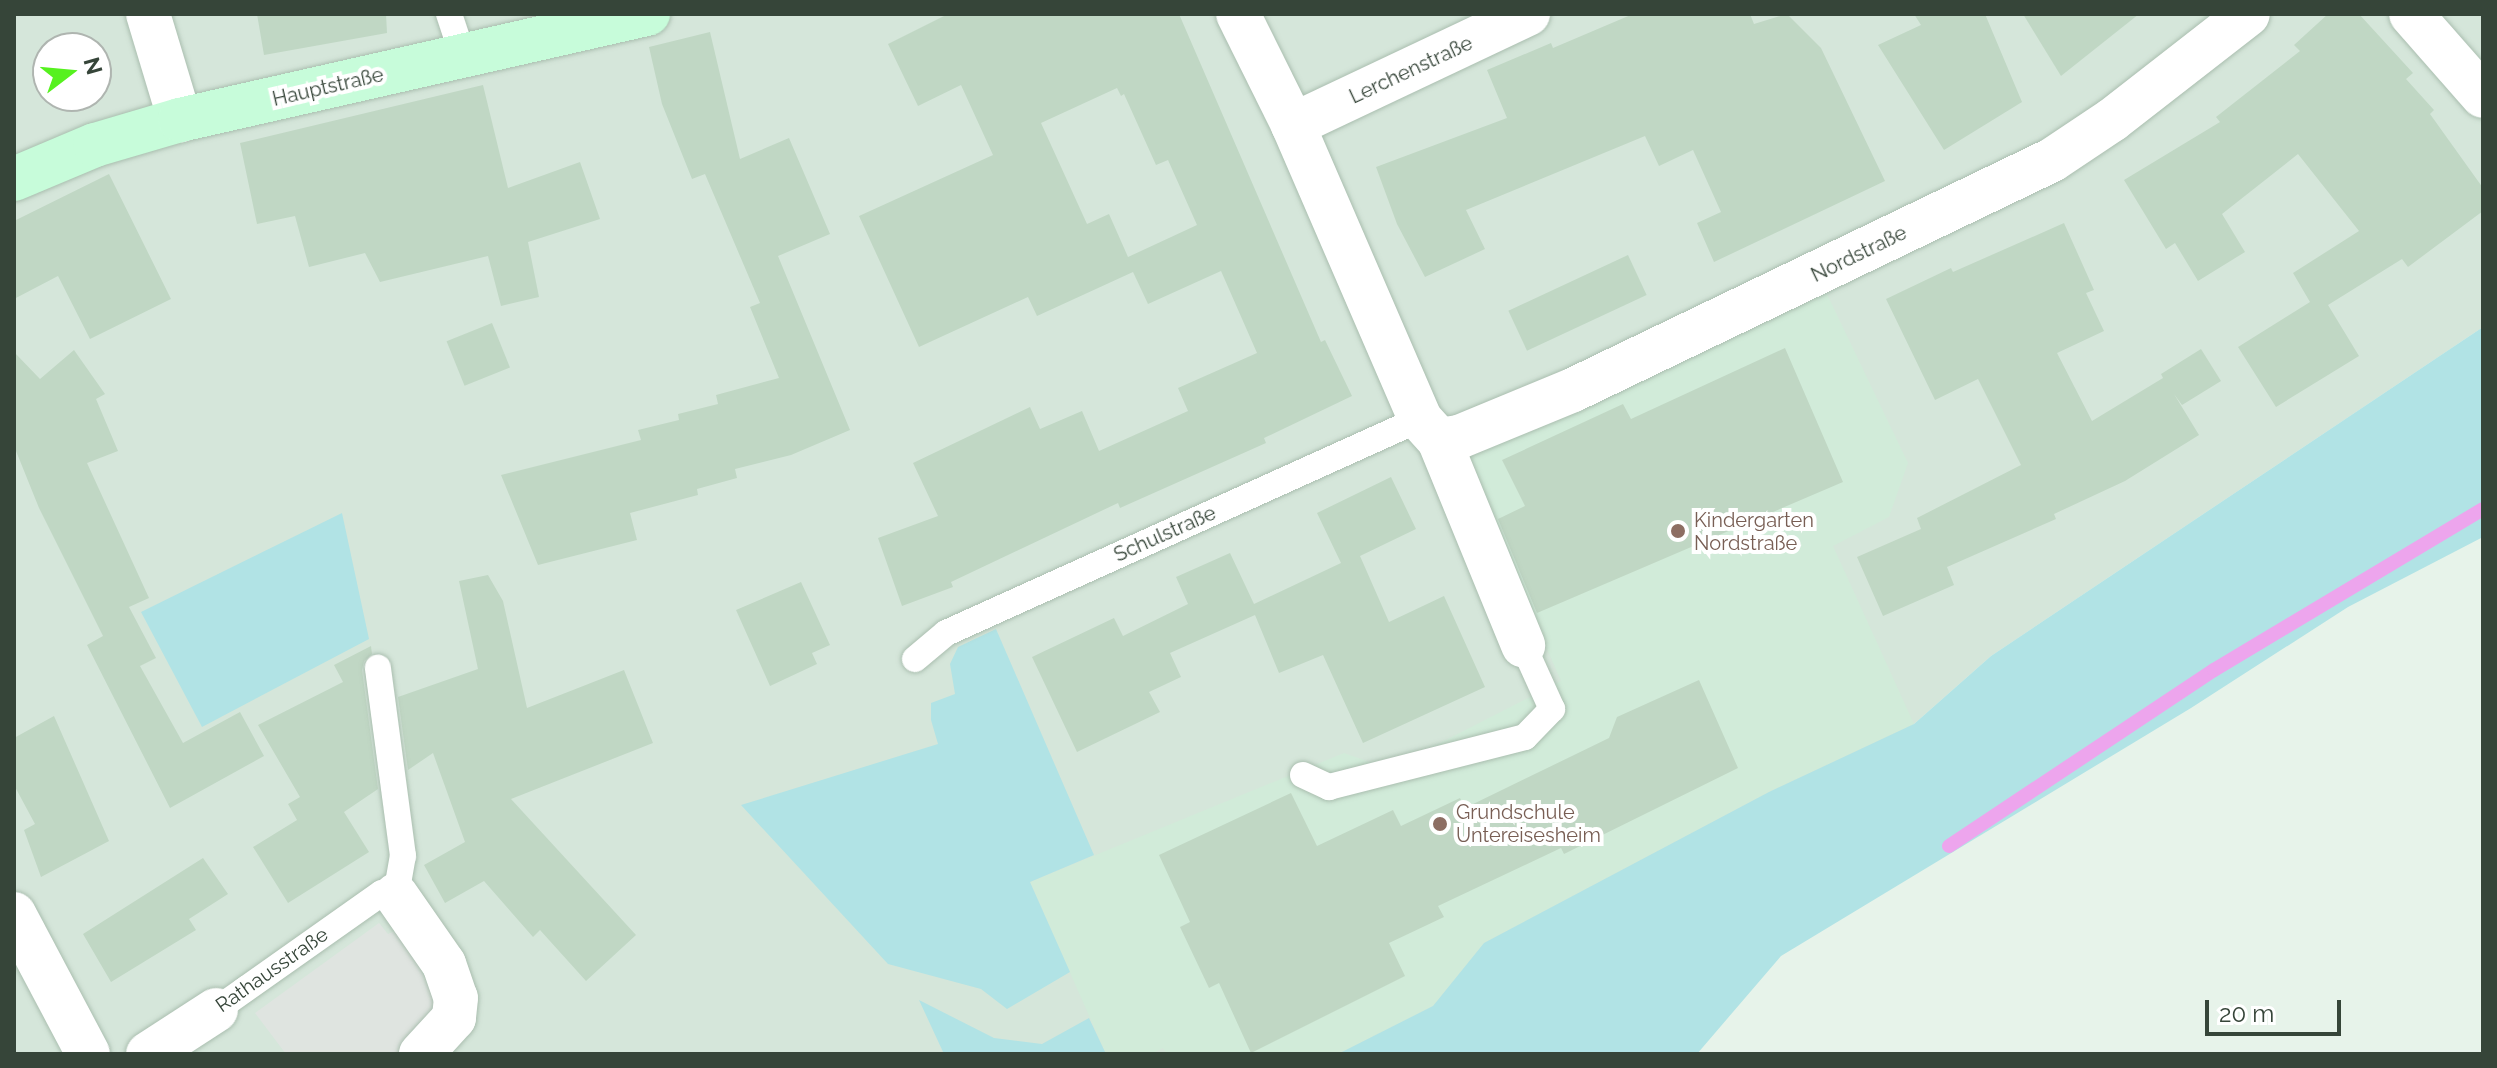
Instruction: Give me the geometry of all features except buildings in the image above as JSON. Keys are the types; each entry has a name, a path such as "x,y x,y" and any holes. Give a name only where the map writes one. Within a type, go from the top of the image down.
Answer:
{"main road":[{"name":"Hauptstraße","path":"14,179 95,145 180,120 648,14"}],"street":[{"path":"148,14 180,120"},
{"path":"1238,14 1293,125 1523,645"},
{"name":"Lerchenstraße","path":"1293,125 1528,14"},
{"name":"Nordstraße","path":"1430,430 1459,437 1573,390 2052,160 2112,120 2248,14"},
{"path":"2411,14 2483,96"},
{"path":"396,895 444,964 456,998 454,1018 421,1054"},
{"path":"14,914 88,1054"},
{"name":"Rathausstraße","path":"148,1054 216,1010"}],"lane":[{"path":"449,14 463,56"},
{"name":"Schulstraße","path":"915,659 946,633 1430,430"},
{"path":"1303,775 1329,787 1525,737 1552,709 1523,645"},
{"path":"378,668 403,856 396,895"},
{"name":"Rathausstraße","path":"216,1010 382,893 396,895"}],"shaded area":[{"path":"14,14 2483,14 2483,327 1991,656 1914,724 1418,1054 14,1054"},
{"path":"1825,290 1908,463 1889,517 1833,546 1914,724 1769,792 1484,943 1433,1006 1338,1054 1167,1054 1163,1048 1151,1054 1106,1054 1030,882 1344,753 1389,769 1561,681 1464,459"},
{"path":"2483,327 2483,537 2348,607 2191,708 1781,956 1697,1054 1338,1054 1433,1006 1484,943 1769,792 1914,724 1991,656"},
{"path":"342,513 369,639 202,727 141,612"},
{"path":"996,629 1094,855 1030,882 1070,972 1007,1009 981,989 888,964 741,805 938,744 931,720 931,703 955,694 950,664 958,647"},
{"path":"379,923 388,934 400,929 440,1008 407,1054 286,1054 255,1013"},
{"path":"919,1000 994,1038 1042,1044 1089,1018 1106,1054 944,1054"}],"waterway":[{"path":"1949,846 2214,670 2483,509"}],"place":[{"name":"Kindergarten Nordstraße","path":"1678,531"},
{"name":"Grundschule Untereisesheim","path":"1440,824"}]}
